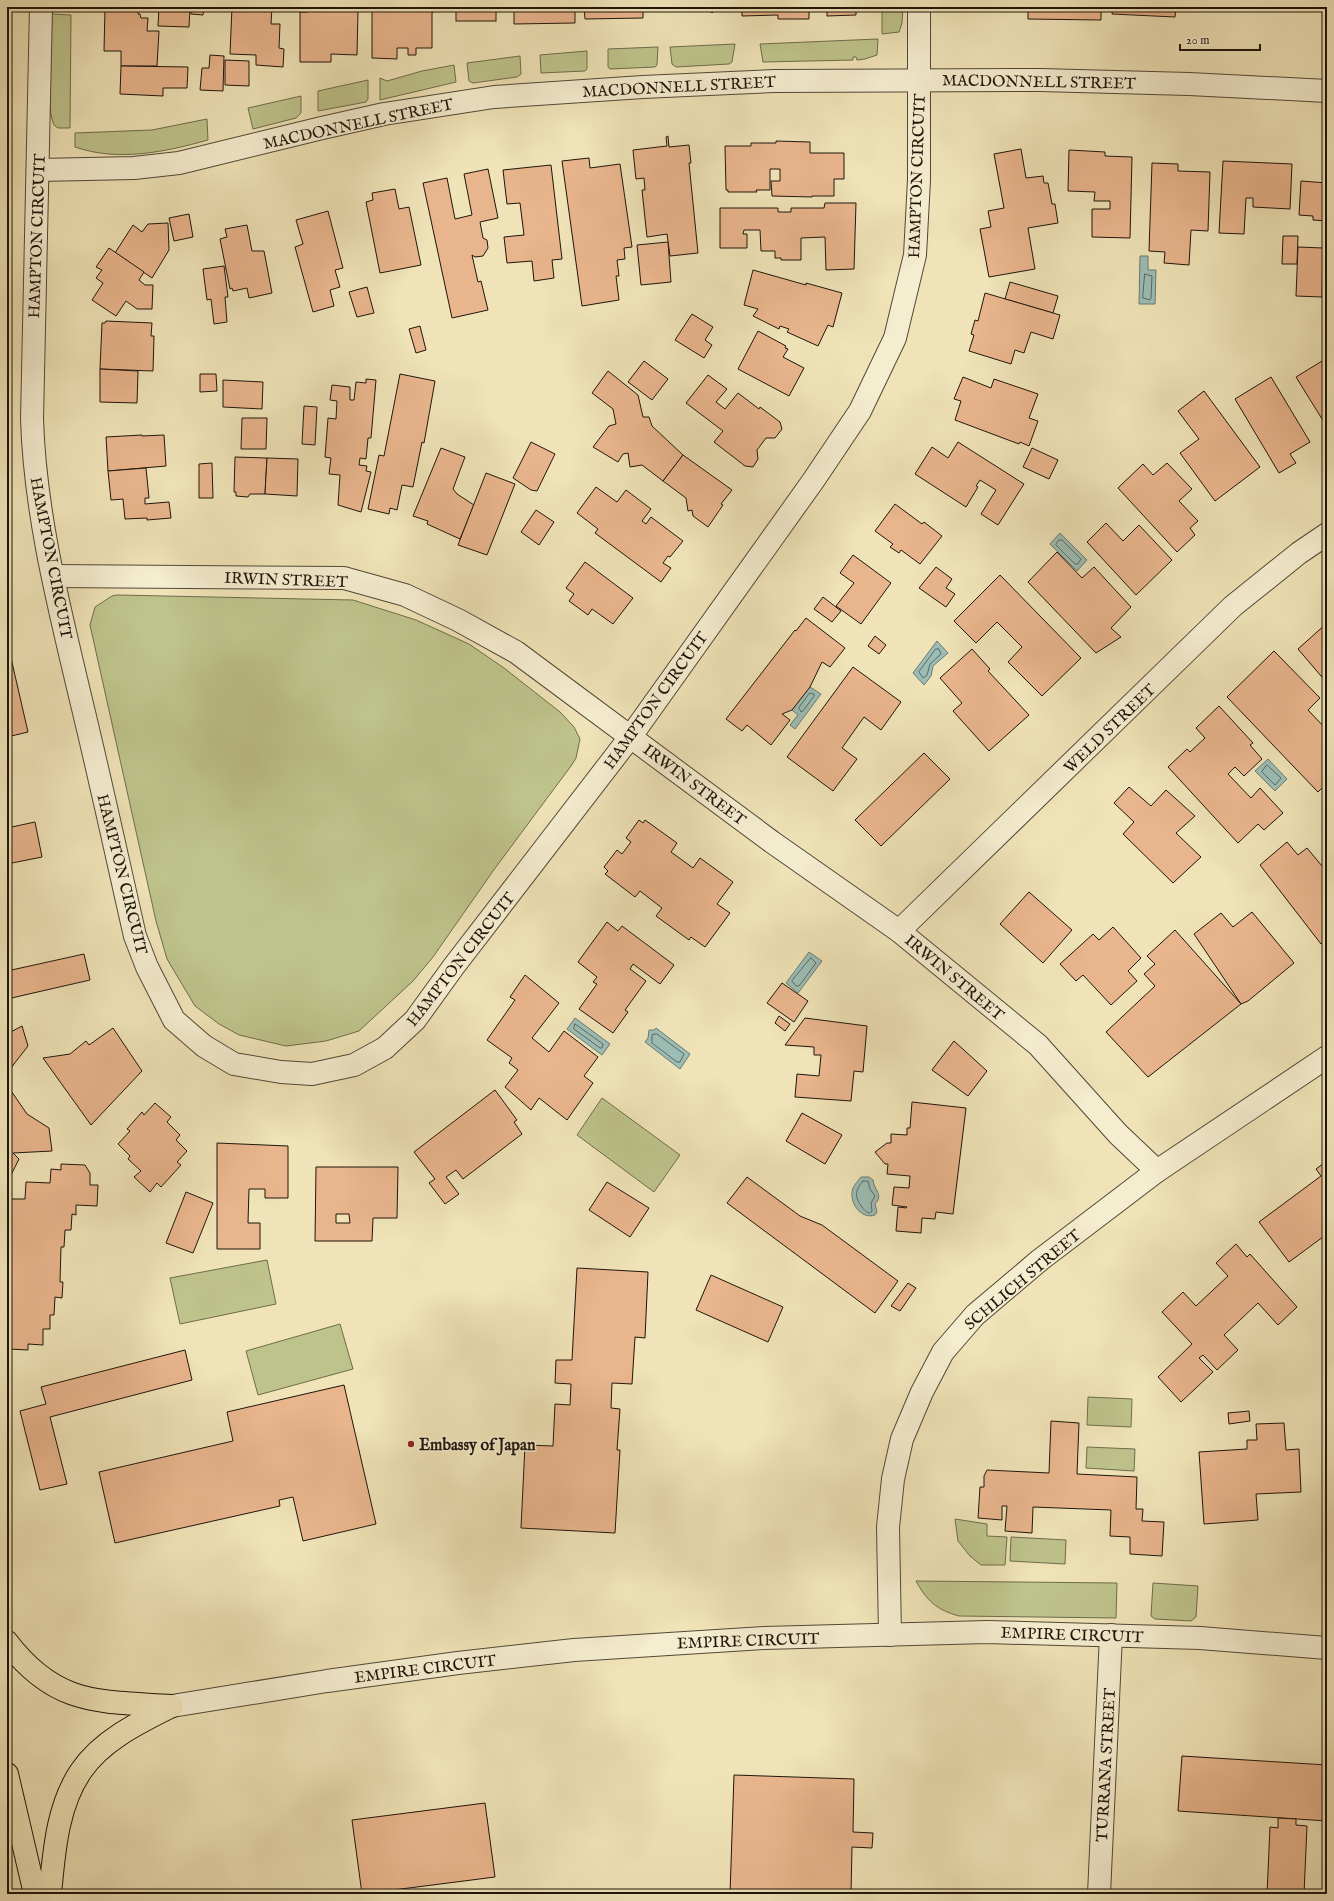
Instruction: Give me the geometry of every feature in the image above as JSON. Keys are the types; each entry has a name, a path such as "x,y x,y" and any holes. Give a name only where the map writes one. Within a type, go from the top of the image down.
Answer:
{"highway":[{"path":"7,1642 31,1669 67,1693 100,1701 172,1706"},
{"path":"50,1894 54,1852 61,1816 67,1799 81,1771 108,1744 131,1728 172,1706"},
{"path":"7,1774 35,1894"}],"street":[{"name":"HAMPTON CIRCUIT","path":"41,7 33,443 39,506 61,617 135,936 147,968 174,1020 204,1046 234,1064 280,1072 312,1074 354,1065 385,1048 415,1020 454,966 631,736 813,481 860,411 895,338 915,255 919,180 919,7"},
{"name":"MACDONNELL STREET","path":"39,170 134,168 179,164 369,118 494,97 644,87 775,81 920,79 962,81 1040,80 1181,84 1327,92"},
{"name":"WELD STREET","path":"899,931 1233,606 1299,553 1327,534"},
{"name":"IRWIN STREET","path":"54,576 344,578 405,595 458,620 516,652 772,842 899,931 1038,1045 1118,1134 1157,1171"},
{"name":"SCHLICH STREET","path":"890,1635 888,1527 892,1479 902,1439 922,1392 943,1352 975,1315 1040,1260 1157,1171 1327,1057"},
{"name":"EMPIRE CIRCUIT","path":"172,1706 327,1681 458,1663 574,1650 764,1638 987,1632 1200,1638 1327,1648"},
{"name":"TURRANA STREET","path":"1099,1894 1111,1636"}],"green space":[{"path":"882,7 903,7 902,23 899,32 882,34"},
{"path":"51,15 71,15 70,128 58,128 54,125 49,102"},
{"path":"878,39 877,55 857,60 856,57 853,57 853,60 763,62 760,44"},
{"path":"735,44 732,62 729,64 676,67 672,64 670,47"},
{"path":"658,47 657,65 655,67 610,69 608,67 608,49"},
{"path":"587,51 587,69 585,71 541,73 540,55"},
{"path":"520,56 521,74 517,77 473,83 469,81 467,63"},
{"path":"454,65 456,82 380,100 380,78 387,81 422,71"},
{"path":"368,80 368,99 366,102 318,111 318,91"},
{"path":"301,96 301,113 296,118 253,129 248,108"},
{"path":"207,119 208,140 175,148 142,154 125,155 108,154 75,147 75,133 152,130"},
{"path":"112,596 353,600 416,620 469,644 504,668 560,712 574,727 580,739 576,758 571,766 493,871 433,957 413,981 359,1031 326,1041 286,1046 239,1035 219,1024 195,1006 167,959 156,921 90,625 95,607"},
{"path":"602,1098 680,1155 654,1192 577,1135"},
{"path":"267,1260 276,1304 180,1324 170,1278"},
{"path":"340,1324 353,1369 258,1395 246,1351"},
{"path":"1088,1397 1132,1399 1131,1427 1087,1425"},
{"path":"1087,1447 1135,1449 1134,1471 1086,1468"},
{"path":"955,1519 987,1524 987,1536 1007,1537 1005,1565 981,1565 970,1556 958,1541"},
{"path":"1011,1537 1066,1540 1065,1564 1010,1561"},
{"path":"916,1581 1117,1583 1116,1618 959,1616 951,1614 933,1604 924,1594"},
{"path":"1153,1583 1198,1586 1196,1617 1191,1621 1155,1619 1151,1616"}],"water":[{"path":"1140,256 1148,256 1148,270 1156,270 1155,304 1139,304"},
{"path":"1060,533 1087,560 1077,571 1050,544"},
{"path":"937,641 948,653 933,666 931,676 924,685 913,673"},
{"path":"810,687 821,694 795,729 790,725 798,715 792,710"},
{"path":"1268,759 1287,779 1275,791 1255,771"},
{"path":"809,952 822,961 798,993 786,983"},
{"path":"575,1018 610,1044 602,1055 567,1029"},
{"path":"656,1028 690,1054 680,1069 645,1042 648,1038 649,1030 654,1030"},
{"path":"861,1177 869,1177 873,1180 878,1192 879,1198 875,1204 877,1212 875,1215 865,1215 857,1209 852,1199 853,1188"}],"building":[{"path":"105,7 138,7 138,14 140,14 141,18 148,18 147,31 159,31 157,66 121,66 121,51 104,51"},
{"path":"159,7 190,7 189,27 158,26"},
{"path":"191,7 204,7 203,15 191,14"},
{"path":"232,7 272,7 271,24 280,24 279,48 284,49 283,67 256,65 256,55 230,54"},
{"path":"308,7 354,7 354,11 358,11 357,55 331,54 331,62 300,62 300,12 308,12"},
{"path":"379,7 434,7 434,12 432,12 432,48 416,48 416,55 408,55 408,48 397,48 397,59 372,58 372,11 379,11"},
{"path":"456,7 496,7 496,21 456,21"},
{"path":"514,7 575,7 575,23 514,24"},
{"path":"584,7 643,7 643,18 585,19"},
{"path":"707,7 724,7 720,11 717,8 712,13"},
{"path":"742,7 809,7 809,19 778,19 778,15 742,16"},
{"path":"827,7 856,7 856,15 827,16"},
{"path":"987,7 1101,7 1101,20 1028,19 1028,9"},
{"path":"1113,7 1176,7 1175,17 1112,14"},
{"path":"1274,7 1313,7 1313,10 1274,9"},
{"path":"210,55 224,56 223,91 200,90 202,68 209,68"},
{"path":"225,60 249,61 249,86 225,85"},
{"path":"121,66 188,67 187,88 163,88 163,96 120,94"},
{"path":"668,136 669,147 689,145 691,163 689,163 698,253 670,256 667,234 647,237 642,190 645,190 644,178 636,179 633,150 667,146 666,137"},
{"path":"776,141 810,142 810,153 844,153 844,179 834,179 834,196 772,196 771,181 780,181 780,169 770,169 770,190 756,190 757,192 728,192 728,190 726,190 725,146 751,146 751,143 776,143"},
{"path":"1021,149 1026,178 1043,176 1044,183 1048,183 1052,204 1055,204 1058,223 1028,228 1035,269 989,277 980,229 991,227 988,211 1004,208 994,154"},
{"path":"1069,150 1105,152 1105,156 1132,157 1130,238 1092,237 1092,209 1110,209 1110,201 1094,201 1095,192 1068,191"},
{"path":"589,158 590,168 620,164 632,247 624,248 625,259 617,260 619,276 616,276 619,300 582,306 562,161"},
{"path":"1223,161 1292,164 1290,209 1253,207 1253,198 1246,198 1244,234 1219,233"},
{"path":"1152,163 1178,164 1178,171 1210,172 1208,231 1191,230 1189,265 1164,263 1165,252 1149,251"},
{"path":"551,165 562,259 552,260 554,278 534,281 532,261 507,263 504,237 524,235 520,203 507,204 503,170"},
{"path":"488,169 498,218 480,222 483,238 487,240 488,248 483,256 475,257 472,255 478,282 481,281 488,310 452,318 423,183 447,178 455,219 472,215 464,174"},
{"path":"1301,181 1327,183 1327,221 1313,220 1313,216 1299,215"},
{"path":"395,189 399,209 409,207 421,265 380,273 366,202 373,200 372,193"},
{"path":"825,203 856,203 854,269 826,270 825,237 801,238 801,260 781,260 781,258 775,258 775,251 761,251 760,230 744,230 743,234 747,234 747,248 720,248 720,208 778,208 778,212 791,212 791,208 824,208"},
{"path":"328,211 343,268 335,270 340,287 330,290 334,306 313,312 295,247 303,244 296,220"},
{"path":"189,214 193,237 174,241 169,218"},
{"path":"168,223 169,250 152,278 115,253 133,225 142,232 148,224"},
{"path":"247,225 252,251 264,251 272,293 249,298 247,288 233,291 232,288 230,289 220,239 227,237 225,229"},
{"path":"1283,236 1298,236 1297,264 1282,264"},
{"path":"668,242 671,282 641,285 637,245"},
{"path":"1298,247 1323,248 1322,297 1296,296"},
{"path":"109,248 144,272 139,280 145,285 153,285 152,309 137,309 126,301 116,316 92,300 103,283 96,278 102,270 96,267"},
{"path":"224,266 228,297 225,297 227,322 214,324 211,299 207,300 203,269"},
{"path":"753,270 806,285 806,283 842,293 833,327 828,325 818,346 787,332 789,329 780,326 779,329 753,316 758,309 744,305"},
{"path":"1010,282 1058,296 1053,313 1005,299"},
{"path":"367,287 374,313 357,317 349,292"},
{"path":"985,293 1060,315 1053,339 1031,332 1024,353 1015,350 1011,364 969,351 974,335 971,334 975,320 978,321"},
{"path":"692,314 713,327 705,340 712,345 704,358 675,340"},
{"path":"106,321 152,323 151,336 154,336 153,371 100,369 102,323 105,323"},
{"path":"420,326 426,350 416,353 409,329"},
{"path":"758,331 786,346 785,348 788,349 783,357 804,368 789,396 738,369"},
{"path":"1327,358 1327,427 1296,377"},
{"path":"644,361 668,379 652,400 628,382"},
{"path":"100,369 138,371 137,403 100,402"},
{"path":"608,371 638,395 643,417 649,417 652,426 683,455 663,481 642,465 630,467 628,453 623,454 618,462 593,447 609,426 616,424 613,409 592,393"},
{"path":"200,374 216,374 217,391 200,392"},
{"path":"400,374 435,381 424,443 422,442 413,487 402,485 397,510 390,508 389,514 368,509 379,455 384,456"},
{"path":"708,375 727,389 716,402 725,409 738,393 759,409 760,407 780,422 782,429 775,438 766,438 757,450 758,459 753,467 745,466 714,442 723,431 686,403"},
{"path":"963,377 991,388 994,379 1038,394 1029,418 1038,421 1029,446 1020,442 1019,444 955,420 961,401 954,399"},
{"path":"1271,377 1310,442 1290,454 1296,463 1279,473 1235,399"},
{"path":"366,379 376,380 371,438 368,438 366,459 360,458 359,465 367,466 366,471 371,472 361,512 338,505 340,475 329,474 331,458 325,457 328,418 336,419 337,401 330,400 332,385 350,387 350,400 354,400 356,382 366,383"},
{"path":"223,380 263,382 262,409 223,407"},
{"path":"1204,391 1260,467 1215,501 1180,453 1199,439 1178,411"},
{"path":"304,406 317,407 315,445 302,444"},
{"path":"242,418 267,418 266,449 241,449"},
{"path":"164,435 166,466 108,471 106,437"},
{"path":"531,442 555,454 537,491 531,490 513,478"},
{"path":"958,442 1024,484 998,525 981,514 996,490 980,480 976,486 978,487 966,507 915,474 932,447 948,458"},
{"path":"441,448 465,457 453,489 457,494 474,505 460,539 427,524 428,521 413,516"},
{"path":"1032,448 1058,460 1049,479 1023,467"},
{"path":"683,455 732,490 721,504 723,505 708,527 693,516 692,510 688,511 686,498 663,481"},
{"path":"235,457 267,458 265,494 250,494 248,497 236,496 236,492 234,492"},
{"path":"267,458 298,459 297,496 265,494"},
{"path":"212,463 213,498 199,498 199,464"},
{"path":"1167,463 1192,489 1179,501 1198,521 1190,528 1195,535 1177,552 1118,488 1143,464 1153,475"},
{"path":"146,468 149,498 145,498 145,504 169,502 171,518 147,520 147,518 125,519 123,499 111,500 108,471"},
{"path":"486,473 515,484 487,555 458,545"},
{"path":"596,487 617,502 626,490 651,509 642,521 646,524 651,517 683,541 663,563 671,568 661,582 595,533 598,529 577,513"},
{"path":"895,504 922,524 924,522 942,536 920,564 901,550 899,553 890,547 893,544 875,531"},
{"path":"536,510 554,522 539,545 521,532"},
{"path":"1106,523 1123,541 1139,525 1172,560 1136,595 1087,542"},
{"path":"1057,552 1082,578 1094,567 1131,607 1111,628 1121,637 1096,653 1028,582"},
{"path":"853,555 891,583 861,624 836,606 854,583 840,573"},
{"path":"585,562 633,598 613,624 592,609 588,615 569,601 574,594 566,588"},
{"path":"936,567 952,579 946,588 955,594 946,607 919,588"},
{"path":"1000,575 1081,658 1042,696 1008,662 1022,647 997,622 976,643 954,621"},
{"path":"823,597 841,611 832,622 814,609"},
{"path":"806,618 845,648 830,667 822,662 810,687 792,710 782,714 790,720 771,745 747,725 742,731 726,719"},
{"path":"1327,623 1327,683 1298,649"},
{"path":"875,636 886,645 879,654 868,646"},
{"path":"972,649 990,669 988,671 1029,715 989,751 953,711 962,703 940,678"},
{"path":"1274,651 1320,698 1308,710 1327,730 1327,783 1318,792 1227,697"},
{"path":"11,658 28,732 7,737 7,659"},
{"path":"853,667 901,702 881,730 864,717 842,748 857,759 833,791 787,757"},
{"path":"1219,706 1253,743 1250,745 1262,759 1244,776 1235,767 1228,774 1251,798 1260,788 1283,813 1264,830 1258,824 1238,843 1168,767 1187,749 1190,752 1205,738 1196,728"},
{"path":"924,753 950,779 881,846 855,820"},
{"path":"1129,787 1151,806 1166,790 1195,816 1176,833 1201,857 1173,883 1123,834 1134,822 1114,803"},
{"path":"639,820 643,823 645,820 677,843 671,852 693,868 700,858 733,882 717,904 730,913 705,947 691,937 689,940 656,916 662,908 640,891 635,897 605,874 608,871 604,867 617,850 622,854 631,842 626,838"},
{"path":"35,822 42,857 7,864 7,828"},
{"path":"1287,842 1298,855 1307,848 1322,866 1327,862 1327,939 1321,944 1260,865"},
{"path":"1029,892 1072,930 1043,963 1000,924"},
{"path":"1252,912 1294,963 1248,1001 1241,1004 1194,934 1221,913 1233,927"},
{"path":"607,922 618,931 622,926 674,965 660,984 633,964 630,969 646,981 625,1010 628,1012 613,1033 579,1009 597,984 593,982 597,977 578,962"},
{"path":"1113,927 1141,958 1128,971 1137,981 1111,1005 1083,975 1076,981 1060,964 1093,934 1099,940"},
{"path":"1175,930 1241,1004 1148,1077 1106,1032 1155,986 1144,974 1155,964 1147,956"},
{"path":"84,954 90,980 7,999 7,971"},
{"path":"525,975 559,1003 532,1038 549,1052 564,1031 598,1057 584,1076 593,1083 567,1120 539,1098 531,1110 505,1087 518,1070 509,1063 512,1058 487,1040 515,1000 510,997"},
{"path":"782,983 808,1001 794,1022 767,1003"},
{"path":"779,1016 790,1024 785,1031 775,1023"},
{"path":"805,1018 867,1026 863,1072 854,1071 851,1101 795,1097 797,1074 819,1076 821,1055 814,1055 814,1047 785,1045"},
{"path":"22,1026 28,1046 7,1073 7,1034"},
{"path":"113,1028 142,1071 91,1125 43,1058 70,1054 86,1041 89,1045"},
{"path":"954,1041 987,1071 968,1096 932,1070"},
{"path":"7,1085 27,1114 49,1128 52,1151 13,1153 19,1159 11,1175 7,1176"},
{"path":"495,1090 517,1120 514,1122 522,1134 463,1179 456,1170 446,1177 459,1194 445,1204 429,1183 435,1179 414,1152"},
{"path":"912,1102 966,1108 953,1214 936,1212 935,1219 922,1218 921,1233 896,1231 898,1207 907,1207 892,1205 894,1187 909,1188 910,1176 887,1174 888,1164 885,1164 875,1152 887,1143 891,1143 891,1134 907,1135 907,1128 910,1128"},
{"path":"155,1103 171,1117 167,1122 180,1135 176,1140 187,1151 177,1162 181,1165 161,1187 157,1183 150,1192 134,1177 141,1171 128,1159 130,1156 118,1144 130,1131 127,1129 142,1112 144,1115"},
{"path":"802,1113 842,1135 825,1164 786,1141"},
{"path":"217,1143 288,1146 288,1198 265,1198 265,1189 249,1189 248,1223 260,1223 260,1249 217,1249"},
{"path":"1324,1163 1327,1167 1327,1234 1289,1262 1259,1222 1321,1176 1316,1169"},
{"path":"61,1164 85,1165 90,1173 90,1185 98,1185 97,1206 76,1205 76,1215 72,1214 71,1230 65,1230 64,1247 61,1247 60,1282 63,1282 62,1298 55,1297 54,1315 50,1315 50,1329 43,1329 43,1345 28,1344 28,1350 9,1349 9,1343 7,1343 7,1199 25,1199 26,1182 50,1183 51,1169 61,1170"},
{"path":"316,1167 398,1167 397,1218 373,1218 372,1241 315,1241","holes":["336,1214 349,1214 350,1223 336,1223"]},
{"path":"747,1177 800,1216 822,1225 898,1281 875,1313 727,1203"},
{"path":"607,1182 649,1208 630,1237 589,1210"},
{"path":"186,1192 213,1203 193,1253 166,1243"},
{"path":"1236,1244 1247,1257 1250,1254 1297,1307 1278,1325 1258,1303 1224,1335 1238,1350 1217,1370 1203,1355 1199,1358 1213,1372 1181,1402 1158,1377 1192,1344 1162,1312 1183,1292 1196,1306 1228,1276 1216,1263"},
{"path":"577,1268 648,1272 645,1338 635,1337 632,1384 612,1383 611,1408 620,1409 617,1450 620,1450 615,1533 521,1528 525,1445 553,1446 555,1404 570,1405 571,1384 555,1383 556,1360 572,1360"},
{"path":"711,1275 783,1307 768,1342 696,1310"},
{"path":"908,1283 916,1288 900,1311 891,1306"},
{"path":"185,1350 192,1380 50,1417 67,1484 40,1490 20,1411 46,1404 41,1387"},
{"path":"344,1385 376,1524 303,1541 293,1497 279,1500 280,1506 115,1543 99,1472 233,1441 227,1412"},
{"path":"1249,1411 1250,1421 1229,1424 1228,1413"},
{"path":"1051,1421 1079,1423 1077,1474 1137,1477 1136,1509 1143,1509 1142,1521 1164,1522 1162,1556 1130,1554 1130,1537 1110,1536 1111,1510 1033,1507 1032,1533 1005,1531 1007,1506 1002,1506 1002,1520 978,1518 980,1487 984,1487 984,1476 987,1470 1049,1473"},
{"path":"1284,1423 1286,1450 1299,1449 1301,1492 1256,1494 1258,1520 1204,1524 1199,1452 1247,1449 1247,1440 1257,1440 1256,1424"},
{"path":"1182,1756 1327,1765 1327,1821 1178,1811"},
{"path":"734,1775 854,1779 853,1832 873,1833 872,1848 852,1847 851,1894 730,1894"},
{"path":"485,1803 495,1877 362,1894 352,1820"},
{"path":"1278,1818 1296,1819 1296,1825 1307,1826 1304,1894 1267,1894 1270,1827 1278,1828"}],"place":[{"name":"Embassy of Japan","path":"411,1444"}]}
